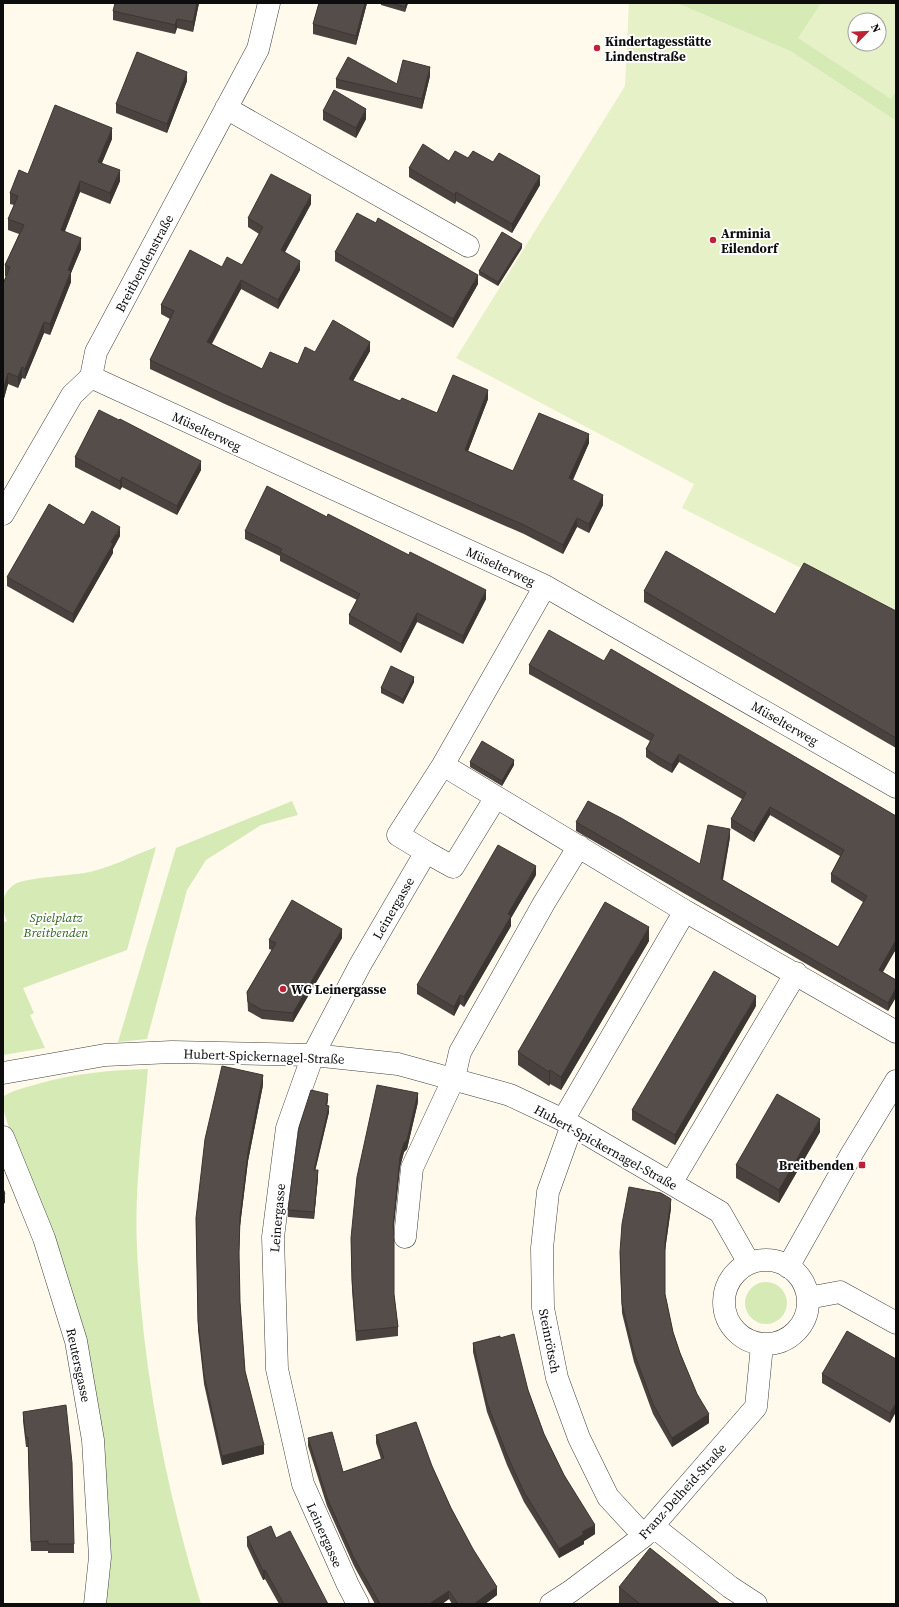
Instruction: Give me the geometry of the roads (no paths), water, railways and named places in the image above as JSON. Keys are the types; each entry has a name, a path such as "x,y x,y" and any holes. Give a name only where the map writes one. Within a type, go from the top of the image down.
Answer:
{"street":[{"name":"Breitbendenstraße","path":"90,377 96,352 258,49 269,3"},
{"path":"226,108 468,246"},
{"path":"4,510 72,395 90,377"},
{"name":"Müselterweg","path":"90,377 545,586 896,787"},
{"path":"496,797 452,867 398,834 442,765 545,586"},
{"path":"442,765 685,911 796,973 896,1032"},
{"path":"405,1237 412,1168 454,1078 460,1052 544,903 579,846"},
{"name":"Leinergasse","path":"358,1604 303,1484 278,1369 273,1237 287,1128 313,1055 360,965 426,852"},
{"name":"Steinrötsch","path":"685,911 568,1123 548,1192 542,1248 543,1308 557,1378 579,1438 608,1497 649,1531 756,1604"},
{"path":"671,1182 796,973"},
{"name":"Hubert-Spickernagel-Straße","path":"3,1073 105,1055 172,1052 313,1055 398,1064 454,1078 510,1095 568,1123 720,1212 749,1263"},
{"path":"788,1266 851,1155 896,1081"},
{"name":"Reutersgasse","path":"3,1137 44,1238 76,1341 93,1440 100,1556 95,1604"},
{"path":"764,1260 788,1266 804,1285 808,1298 804,1322 796,1332 775,1344 750,1342 739,1335 730,1326 725,1314 724,1302 726,1289 732,1278 749,1263 764,1260"},
{"path":"808,1298 840,1292 896,1324"},
{"name":"Franz-Delheid-Straße","path":"551,1604 571,1591 649,1531 756,1407 762,1344"}],"place":[{"name":"Kindertagesstätte Lindenstraße","path":"597,48"},
{"name":"Arminia Eilendorf","path":"713,240"},
{"name":"WG Leinergasse","path":"283,989"},
{"name":"Breitbenden","path":"862,1165"}],"park label":[{"name":"Spielplatz Breitbenden","path":"56,924"}]}
